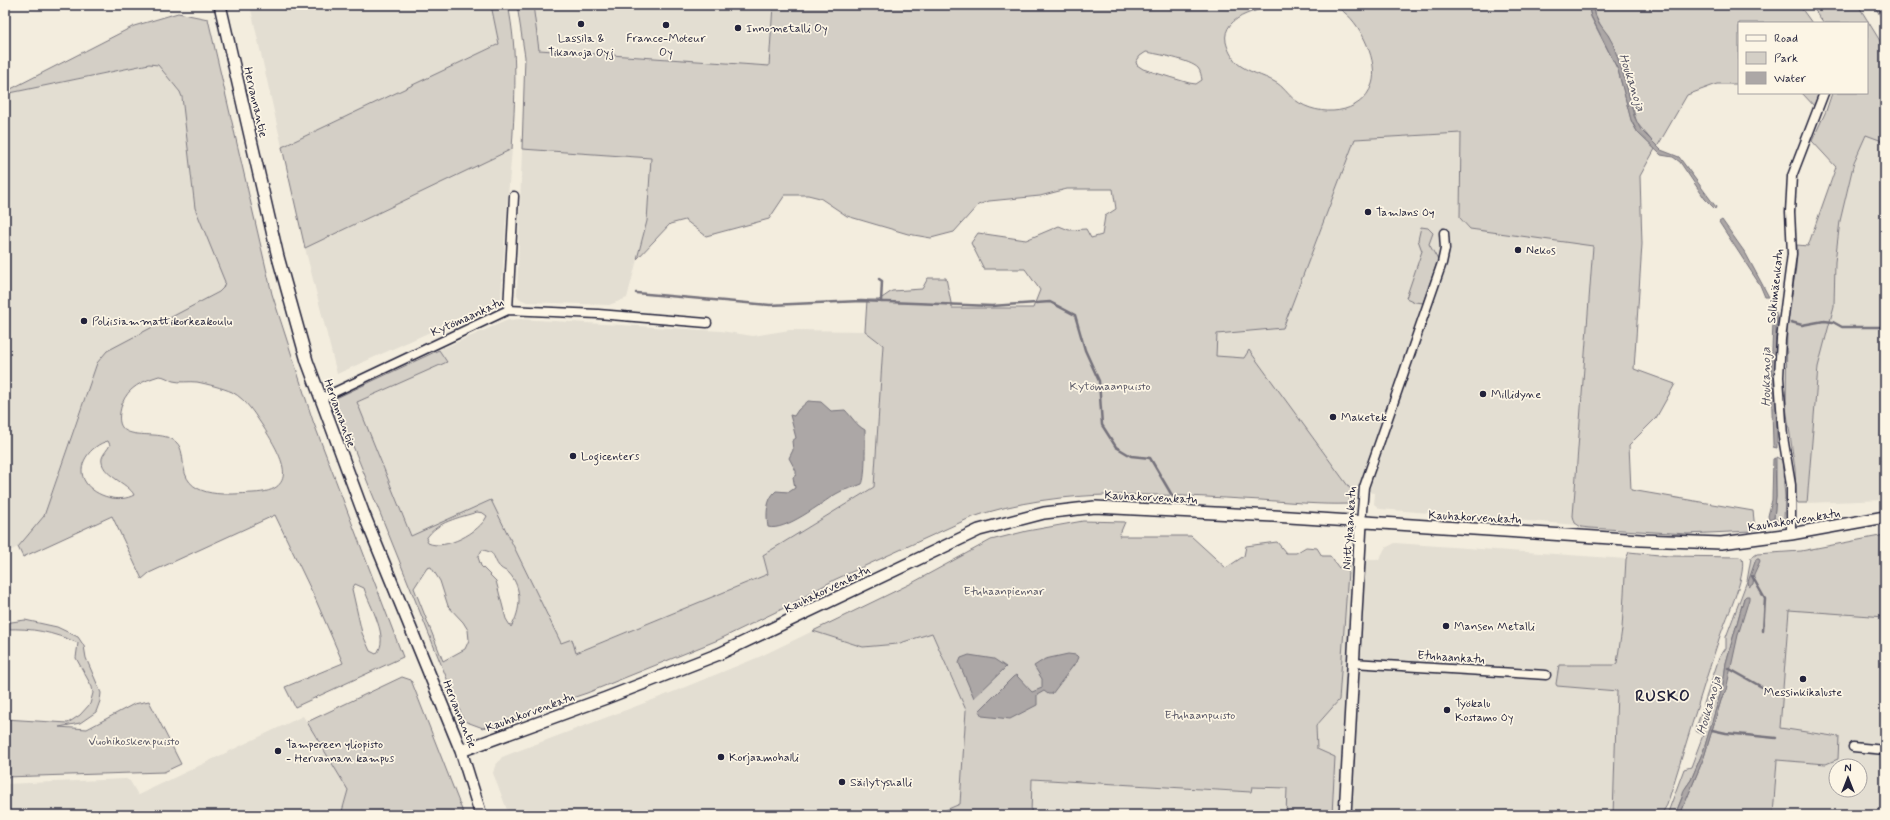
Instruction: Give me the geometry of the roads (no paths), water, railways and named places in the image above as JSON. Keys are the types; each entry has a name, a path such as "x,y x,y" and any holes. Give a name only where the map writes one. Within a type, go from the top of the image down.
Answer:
{"street":[{"name":"Hervannantie","path":"220,5 278,257 294,316 320,400 390,580 461,751 481,815"},
{"name":"Solkimäenkatu","path":"1791,534 1790,485 1783,437 1779,378 1781,339 1792,254 1790,212 1792,176 1824,94"},
{"path":"508,310 514,196"},
{"name":"Niittyhaankatu","path":"1345,815 1364,487 1442,263 1445,249 1444,233"},
{"name":"Kytömaankatu","path":"320,400 508,310 598,314 707,323"},
{"name":"Kauhakorvenkatu","path":"461,751 606,698 706,659 776,628 979,530 1032,515 1095,507 1274,516 1362,523 1641,540 1721,543 1791,534 1885,517"},
{"name":"Etuhaankatu","path":"1353,663 1546,675"},
{"path":"1853,747 1885,750"}],"water":[{"path":"1588,5 1594,5 1595,14 1599,23 1613,44 1625,80 1634,116 1641,130 1661,150 1679,157 1716,207 1715,209 1705,199 1680,162 1673,157 1661,155 1638,133 1631,120 1618,70 1591,16"},
{"path":"1722,220 1746,254 1769,297 1765,297 1760,285 1719,222"},
{"path":"1774,306 1778,321 1776,327 1777,448 1773,447 1771,378 1773,321 1769,309"},
{"path":"808,401 821,402 831,411 845,410 865,430 865,459 862,484 839,492 793,521 784,525 768,527 767,517 770,498 776,491 789,492 795,488 793,477 796,475 796,471 789,458 793,450 792,441 796,438 790,415 794,416"},
{"path":"1775,458 1776,497 1774,518 1769,520 1768,516 1772,500 1773,459"},
{"path":"1756,559 1759,559 1760,561 1754,574 1753,584 1749,587 1748,582"},
{"path":"1749,596 1749,599 1738,635 1726,690 1722,697 1704,757 1680,815 1675,815 1684,790 1691,780 1704,749 1723,685 1726,663 1744,598"},
{"path":"1068,654 1076,655 1078,657 1076,662 1052,694 1048,694 1044,691 1037,695 1037,705 1010,719 982,716 979,711 1013,677 1016,675 1032,692 1042,688 1042,679 1034,666 1045,659"},
{"path":"969,655 994,659 1006,667 974,698 959,663 961,658"}],"waterway":[{"path":"879,279 882,281 881,302"},
{"path":"636,293 770,305 861,301 992,306 1050,302 1075,315 1085,350 1099,381 1102,425 1116,447 1131,456 1150,458 1173,497"},
{"path":"1791,322 1802,325 1824,321 1833,322 1842,327 1885,327"},
{"path":"1752,576 1765,599 1763,631"},
{"path":"1728,668 1776,695"},
{"name":"Houkanoja","path":"1712,730 1726,733 1776,738"}],"place":[{"name":"Lassila & Tikanoja Oyj","path":"581,24"},
{"name":"France-Moteur Oy","path":"666,25"},
{"name":"Innometalli Oy","path":"738,28"},
{"name":"Tamlans Oy","path":"1368,212"},
{"name":"Nekos","path":"1518,250"},
{"name":"Poliisiammattikorkeakoulu","path":"84,321"},
{"name":"Millidyne","path":"1483,394"},
{"name":"Maketek","path":"1333,417"},
{"name":"Logicenters","path":"573,456"},
{"name":"Mansen Metalli","path":"1446,626"},
{"name":"Messinkikaluste","path":"1803,679"},
{"name":"Työkalu Kostamo Oy","path":"1447,710"},
{"name":"Tampereen yliopisto - Hervannan kampus","path":"278,751"},
{"name":"Korjaamohalli","path":"721,757"},
{"name":"Säilytyshalli","path":"842,782"}],"district":[{"name":"RUSKO","path":"1663,695"}],"park label":[{"name":"Kytömaanpuisto","path":"1110,386"},
{"name":"Etuhaanpiennar","path":"1004,591"},
{"name":"Etuhaanpuisto","path":"1200,715"},
{"name":"Vuohikoskenpuisto","path":"134,741"}]}
